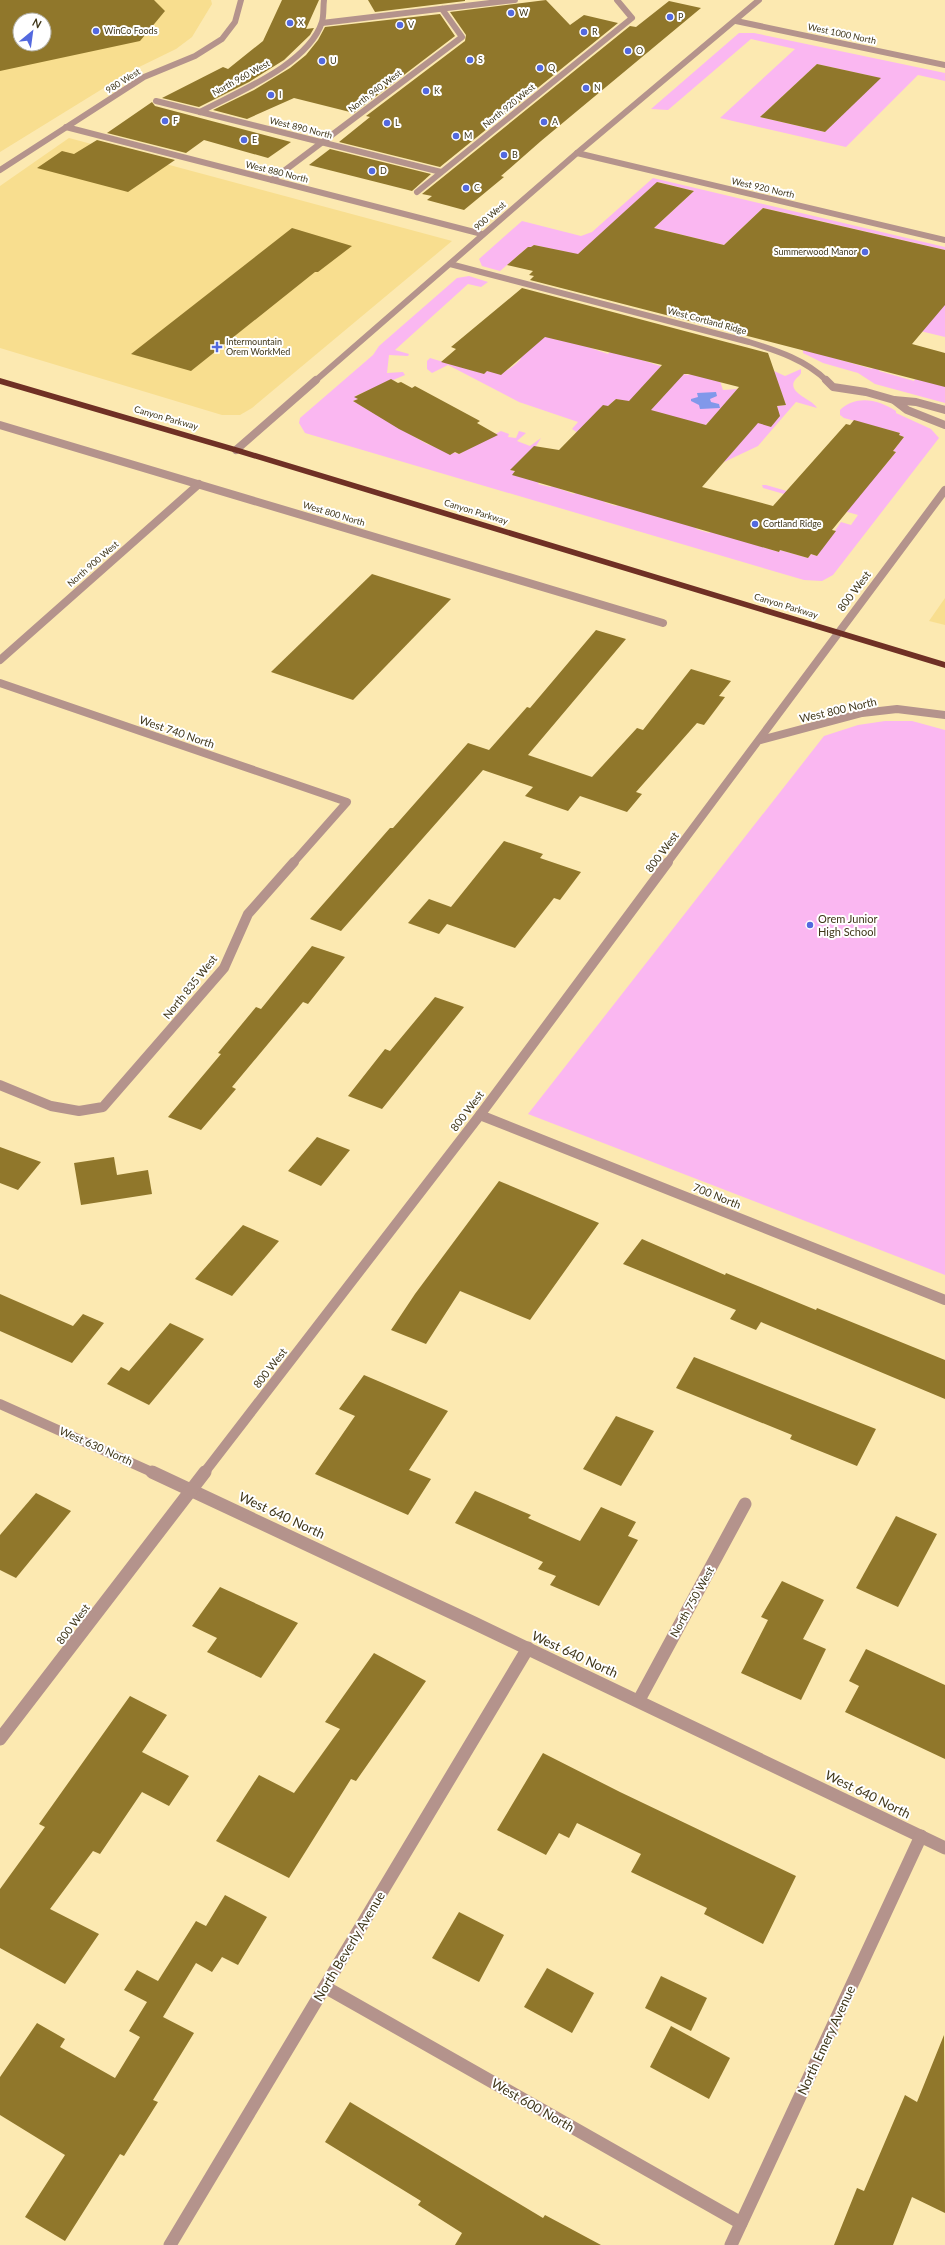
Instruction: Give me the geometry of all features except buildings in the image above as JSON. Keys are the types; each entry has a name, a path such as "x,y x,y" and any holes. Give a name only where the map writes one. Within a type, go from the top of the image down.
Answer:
{"highway":[{"name":"Canyon Parkway","path":"0,381 236,450 837,634 945,665"}],"street":[{"name":"980 West","path":"0,170 144,77 195,56 222,39 235,22 241,0"},
{"name":"North 960 West","path":"200,112 265,78 308,47 322,23 324,0"},
{"path":"322,23 515,0"},
{"name":"North 920 West","path":"417,192 632,18 617,0"},
{"name":"900 West","path":"236,450 450,264 482,234 759,0"},
{"name":"North 940 West","path":"272,180 462,37 442,9"},
{"name":"West 1000 North","path":"736,21 945,65"},
{"name":"West 890 North","path":"156,102 441,172"},
{"name":"West 880 North","path":"66,127 482,234"},
{"name":"West 920 North","path":"577,153 945,240"},
{"name":"West Cortland Ridge","path":"450,264 749,342 786,354 816,370 833,387 866,392 894,400 907,410 945,425"},
{"path":"894,400 916,402 945,410"},
{"name":"West 800 North","path":"0,425 663,623"},
{"name":"North 900 West","path":"0,660 200,484"},
{"name":"800 West","path":"0,1739 480,1115 761,740 837,634 945,490"},
{"name":"West 740 North","path":"0,683 347,802"},
{"name":"West 800 North","path":"761,740 862,713 897,709 945,715"},
{"name":"North 835 West","path":"0,1085 51,1106 79,1111 103,1107 224,968 248,914 347,802"},
{"name":"700 North","path":"480,1115 945,1300"},
{"name":"West 630 North","path":"0,1404 192,1489"},
{"name":"West 640 North","path":"192,1489 639,1700 945,1848"},
{"name":"North 750 West","path":"639,1700 745,1504"},
{"name":"North Beverly Avenue","path":"170,2245 528,1648"},
{"name":"North Emery Avenue","path":"731,2245 921,1836"},
{"name":"West 600 North","path":"325,1987 741,2223"}],"shaded area":[{"path":"0,0 211,0 212,4 192,37 176,49 133,70 0,152"},
{"path":"739,33 754,33 945,73 945,81 918,75 846,147 720,118 795,49 751,39 668,110 651,109","holes":["817,64 880,78 825,132 760,117"]},
{"path":"69,138 452,241 252,408 240,415 222,415 0,348 0,186"},
{"path":"653,178 945,247 945,250 816,220 773,264 799,216 763,208 724,245 654,228 694,191 658,182 600,235 945,305 945,337 846,313 534,245 528,247 500,271 482,266 479,259 522,221 581,236 592,232"},
{"path":"469,276 488,282 481,287 468,284 395,350 409,354 408,356 389,355 387,373 403,372 405,375 355,396 358,399 353,401 427,444 459,454 501,431 509,434 508,437 516,438 519,431 526,433 517,441 530,446 541,438 536,446 511,470 539,482 538,484 550,487 552,486 574,494 581,486 587,488 581,495 605,501 604,502 616,506 618,504 697,527 696,529 709,533 711,531 779,552 780,550 808,558 811,554 817,556 841,522 851,525 858,515 763,488 762,485 842,507 882,469 896,452 893,451 904,437 899,435 900,433 844,418 840,415 840,410 854,402 868,400 889,407 896,411 896,413 931,429 939,438 833,575 822,581 804,580 305,433 299,423 300,418 373,355 379,346 457,278"},
{"path":"538,335 585,346 608,354 612,350 687,375 754,362 785,376 801,369 801,374 795,380 793,385 794,389 817,408 796,402 758,446 722,463 720,425 708,422 705,426 650,411 639,404 616,399 578,433 572,429 578,422 519,402 448,365 432,373 427,369 427,361 430,358 480,370 507,370 521,359 514,356","holes":["720,381 780,389 786,405 777,406 778,409 738,389 723,390"]},
{"path":"803,349 872,369 877,364 883,366 879,371 914,381 915,379 945,383 945,403 875,384 858,373 823,363 803,353"},
{"path":"945,598 945,625 929,621"},
{"name":"Orem Junior High School","path":"885,721 912,721 945,730 945,1275 528,1114 824,736 858,725"}],"water":[{"path":"716,392 717,396 710,399 711,402 719,404 720,408 700,409 699,405 691,401 691,399 698,397 697,393"}],"place":[{"name":"W","path":"511,13"},
{"name":"P","path":"670,17"},
{"name":"X","path":"290,23"},
{"name":"V","path":"400,25"},
{"name":"WinCo Foods","path":"96,31"},
{"name":"R","path":"584,32"},
{"name":"O","path":"628,51"},
{"name":"S","path":"470,60"},
{"name":"U","path":"322,61"},
{"name":"Q","path":"540,68"},
{"name":"N","path":"586,88"},
{"name":"K","path":"426,91"},
{"name":"I","path":"271,95"},
{"name":"F","path":"165,121"},
{"name":"A","path":"544,122"},
{"name":"L","path":"387,123"},
{"name":"M","path":"456,136"},
{"name":"E","path":"244,140"},
{"name":"B","path":"504,155"},
{"name":"D","path":"372,171"},
{"name":"C","path":"466,188"},
{"name":"Summerwood Manor","path":"865,252"},
{"name":"Intermountain Orem WorkMed","path":"217,347"},
{"name":"Cortland Ridge","path":"755,524"},
{"name":"Orem Junior High School","path":"810,925"}]}
